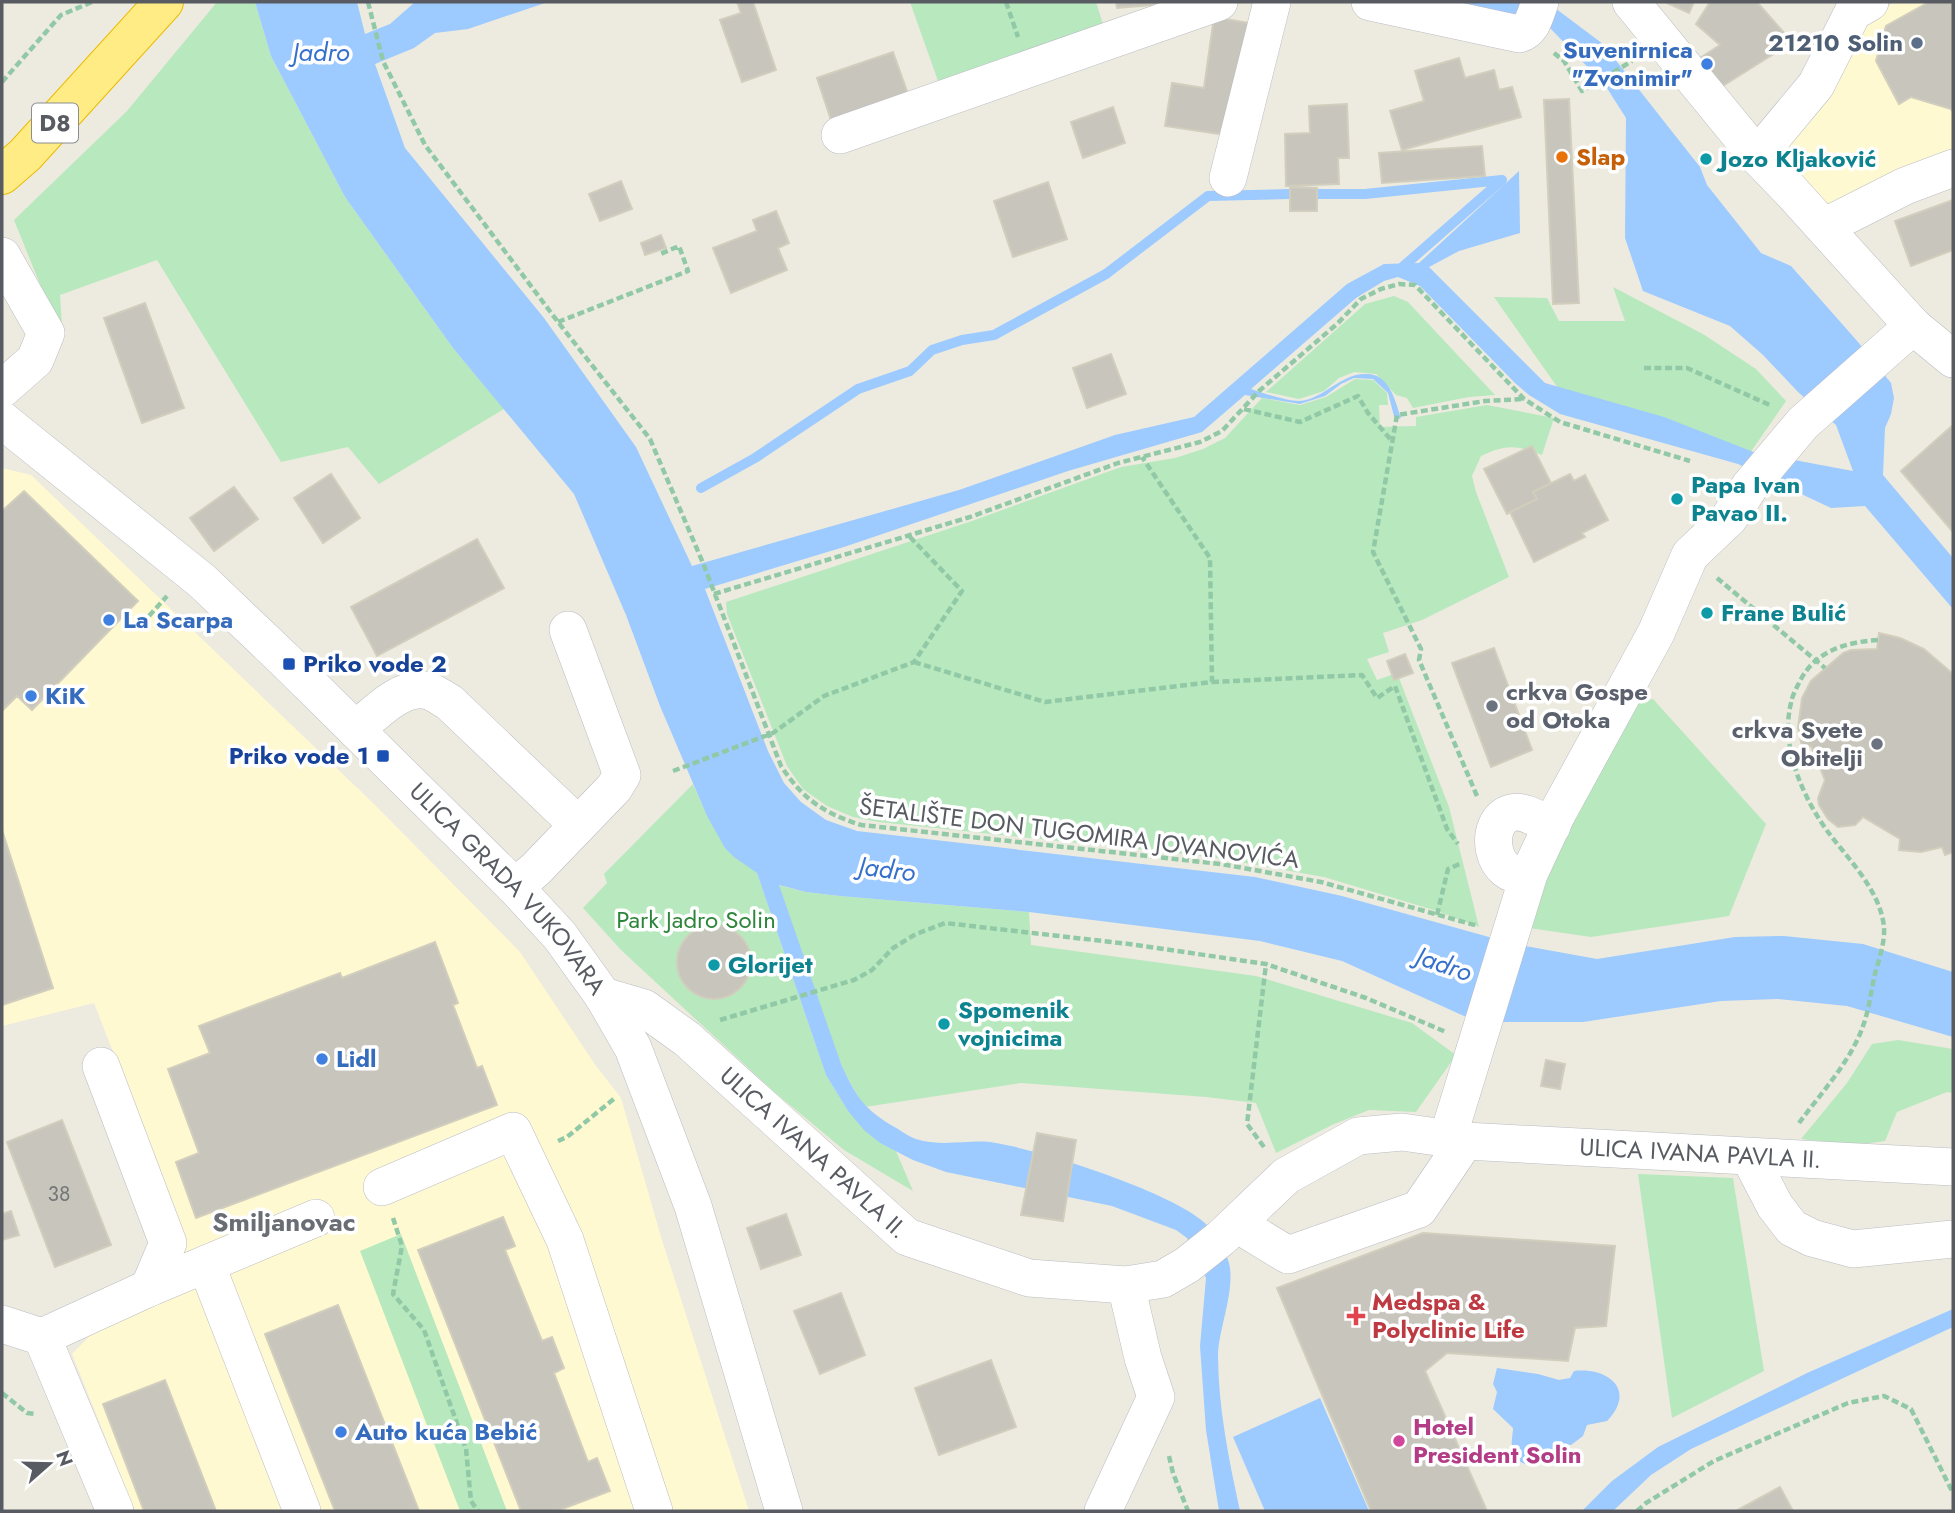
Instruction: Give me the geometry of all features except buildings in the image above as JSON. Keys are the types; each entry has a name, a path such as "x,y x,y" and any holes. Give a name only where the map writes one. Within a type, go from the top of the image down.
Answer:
{"highway":[{"name":"D8","path":"2,175 25,155 164,2"}],"street":[{"path":"840,135 1219,2"},
{"path":"1228,178 1272,2"},
{"path":"1370,2 1519,34 1525,32 1536,14"},
{"path":"1631,2 1757,156 1913,326 1953,359"},
{"path":"1757,156 1816,85 1853,12 1870,2"},
{"path":"1824,227 1905,186 1953,168"},
{"path":"2,256 46,333 35,360 2,389"},
{"path":"1229,1231 1288,1255 1419,1209 1457,1139 1475,1045 1530,874 1610,713 1656,633 1690,555 1729,518 1750,486 1803,423 1913,326"},
{"name":"ULICA GRADA VUKOVARA","path":"2,419 202,581 514,887 560,936 603,996 633,1048 693,1206 783,1511"},
{"path":"514,887 536,869 614,789 622,775 568,630"},
{"path":"356,730 389,702 406,693 428,690 449,702 578,825"},
{"path":"1530,874 1519,877 1506,870 1493,847 1493,835 1504,816 1511,812 1521,813 1552,826"},
{"name":"ULICA IVANA PAVLA II.","path":"603,996 644,1008 687,1038 907,1237 1028,1278 1126,1285 1163,1279 1187,1265 1229,1231 1286,1176 1358,1136 1402,1132 1457,1139 1953,1167"},
{"path":"101,1066 168,1243 149,1288"},
{"path":"383,1187 513,1130 565,1240 654,1511"},
{"path":"1762,1158 1775,1206 1792,1228 1812,1238 1853,1250 1953,1239"},
{"path":"2,1324 42,1338 149,1288 316,1218"},
{"path":"206,1264 302,1511"},
{"path":"1102,1511 1156,1397 1143,1358 1126,1285"},
{"path":"42,1338 115,1511"}],"path":[{"path":"2,82 61,15 92,2"},
{"name":"ŠETALIŠTE DON TUGOMIRA JOVANOVIĆA","path":"368,2 383,61 425,145 650,439 703,563 780,766 796,788 819,807 839,818 861,825 1254,870 1321,883 1509,937"},
{"path":"1564,61 1582,91 1624,66"},
{"path":"558,322 688,271 679,246 658,255"},
{"path":"714,594 970,517 1118,463 1200,442 1222,431 1259,391 1337,324 1361,299 1399,284 1415,285 1524,399 1560,422 1690,461"},
{"path":"1644,368 1686,368 1768,404"},
{"path":"1243,409 1300,422 1358,396 1368,413 1392,441"},
{"path":"1478,799 1419,660 1422,649 1373,552 1396,415 1485,401 1524,399"},
{"path":"1142,457 1210,558 1212,682"},
{"path":"673,771 769,735 824,695 914,662 962,591 909,536"},
{"path":"1690,555 1825,667"},
{"path":"149,616 174,589"},
{"path":"1762,1158 1846,1058 1863,1027 1884,929 1871,892 1853,863 1827,830 1791,757 1788,726 1791,701 1802,678 1816,660 1845,643 1878,640"},
{"path":"914,662 1045,702 1212,682 1362,675 1377,698 1395,686 1447,829 1462,850"},
{"path":"1437,915 1448,869 1469,860"},
{"path":"709,1024 853,980 872,970 893,948 916,934 945,923 1129,944 1266,964 1366,998 1475,1045"},
{"path":"1266,964 1247,1124 1286,1176"},
{"path":"525,1156 567,1137 623,1091"},
{"path":"383,1187 402,1246 394,1294 424,1330 466,1449 471,1501 478,1511"},
{"path":"1637,1511 1714,1461 1848,1403 1884,1396 1911,1409 1953,1493"}],"shaded area":[{"path":"1895,2 1953,2 1953,155 1801,226 1778,152 1864,21"},
{"path":"2,468 31,475 374,804 520,952 596,1066 621,1098 661,1237 749,1511 135,1511 72,1354 186,1239 94,1003 2,1026"}],"green space":[{"path":"217,2 255,2 271,56 345,197 453,348 504,409 379,484 348,447 281,462 157,260 60,295 63,341 14,220 127,111"},
{"path":"910,2 1096,2 1108,40 944,98"},
{"path":"1613,287 1703,334 1756,369 1786,401 1750,453 1560,391 1494,297 1547,298 1559,321 1625,321"},
{"path":"1394,296 1408,302 1495,395 1413,408 1407,398 1396,395 1376,374 1354,372 1339,378 1324,391 1299,399 1266,392 1365,304"},
{"path":"1355,379 1373,380 1387,393 1388,405 1379,405 1380,427 1416,426 1416,417 1487,405 1554,418 1542,455 1518,448 1498,449 1481,456 1472,476 1509,577 1422,620 1383,633 1389,652 1367,659 1377,680 1397,673 1449,807 1479,927 1440,912 1324,877 1211,857 879,822 853,817 827,806 803,789 787,766 727,614 726,602 972,521 1121,467 1175,458 1203,449 1225,438 1262,398 1300,405 1326,397"},
{"path":"1653,699 1766,824 1729,916 1591,937 1523,927 1628,703"},
{"name":"Park Jadro Solin","path":"693,784 707,816 757,873 826,1075 848,1111 880,1143 896,1151 913,1191 844,1150 772,1090 621,950 583,908 607,883 604,874"},
{"path":"778,885 840,896 1029,912 1031,945 1256,976 1412,1023 1456,1055 1416,1112 1369,1110 1276,1153 1256,1103 1206,1097 1021,1083 865,1107 850,1083 826,1028"},
{"path":"1898,1040 1953,1049 1953,1093 1947,1092 1897,1112 1885,1141 1855,1145 1801,1139 1847,1083 1872,1044"},
{"path":"1638,1174 1733,1178 1764,1371 1672,1418"},
{"path":"401,1234 507,1511 460,1511 360,1251"}],"water":[{"name":"Jadro","path":"255,2 357,2 365,34 390,24 415,2 548,2 468,29 435,33 414,48 375,64 405,148 544,318 636,447 692,566 959,490 1115,435 1194,417 1347,284 1384,264 1419,263 1519,171 1520,233 1459,251 1429,267 1545,383 1664,417 1756,453 1853,471 1836,425 1730,326 1643,291 1625,238 1626,118 1605,85 1549,27 1515,14 1450,8 1424,2 1547,2 1603,44 1700,167 1707,185 1761,253 1791,266 1891,383 1894,398 1885,428 1883,475 1953,558 1953,609 1865,506 1831,508 1738,464 1560,414 1515,383 1420,286 1398,277 1384,281 1356,298 1251,389 1299,401 1317,396 1349,377 1375,375 1387,384 1401,418 1395,420 1388,393 1373,379 1354,378 1325,396 1300,404 1245,395 1202,432 1068,471 844,547 705,589 768,751 784,783 801,802 826,820 857,831 1255,877 1342,896 1514,944 1597,959 1735,937 1784,936 1863,944 1953,972 1953,1037 1847,1006 1777,999 1721,1001 1583,1022 1495,1022 1464,1016 1342,961 1260,941 1029,912 840,896 779,885 841,1064 857,1094 877,1116 916,1139 935,1143 990,1142 1039,1153 1106,1174 1170,1201 1210,1228 1225,1252 1230,1270 1229,1294 1219,1344 1218,1374 1225,1433 1240,1511 1219,1511 1206,1430 1200,1346 1206,1278 1187,1238 1176,1230 1112,1206 946,1172 913,1160 880,1143 864,1130 848,1111 826,1075 757,873 725,848 707,816 574,494 453,348 345,197 271,56"},
{"path":"1953,1309 1953,1327 1691,1449 1651,1475 1613,1511 1582,1511 1612,1481 1658,1447 1807,1373"},
{"path":"1497,1368 1559,1380 1570,1378 1574,1371 1598,1373 1614,1383 1619,1391 1616,1410 1607,1421 1587,1425 1583,1436 1571,1445 1555,1443 1549,1461 1537,1465 1525,1464 1513,1453 1513,1428 1493,1409 1497,1392 1493,1384"},
{"path":"1320,1398 1369,1511 1265,1511 1233,1437"}],"waterway":[{"path":"1317,194 1365,194 1502,180"},
{"path":"1398,271 1502,180"},
{"path":"701,488 755,458 858,389 910,371 932,350 962,340 994,335 1106,274 1208,196 1290,194"}],"place":[{"name":"21210 Solin","path":"1917,43"},
{"name":"Suvenirnica \"Zvonimir\"","path":"1707,64"},
{"name":"Slap","path":"1562,157"},
{"name":"Jozo Kljaković","path":"1706,159"},
{"name":"Papa Ivan Pavao II.","path":"1677,499"},
{"name":"Frane Bulić","path":"1707,613"},
{"name":"La Scarpa","path":"109,620"},
{"name":"Priko vode 2","path":"289,664"},
{"name":"KiK","path":"31,696"},
{"name":"crkva Gospe od Otoka","path":"1492,706"},
{"name":"crkva Svete Obitelji","path":"1877,744"},
{"name":"Priko vode 1","path":"383,756"},
{"name":"Glorijet","path":"714,965"},
{"name":"Spomenik vojnicima","path":"944,1024"},
{"name":"Lidl","path":"322,1059"},
{"name":"Medspa & Polyclinic Life","path":"1356,1316"},
{"name":"Auto kuća Bebić","path":"341,1432"},
{"name":"Hotel President Solin","path":"1399,1441"}],"district":[{"name":"Smiljanovac","path":"284,1222"}]}
